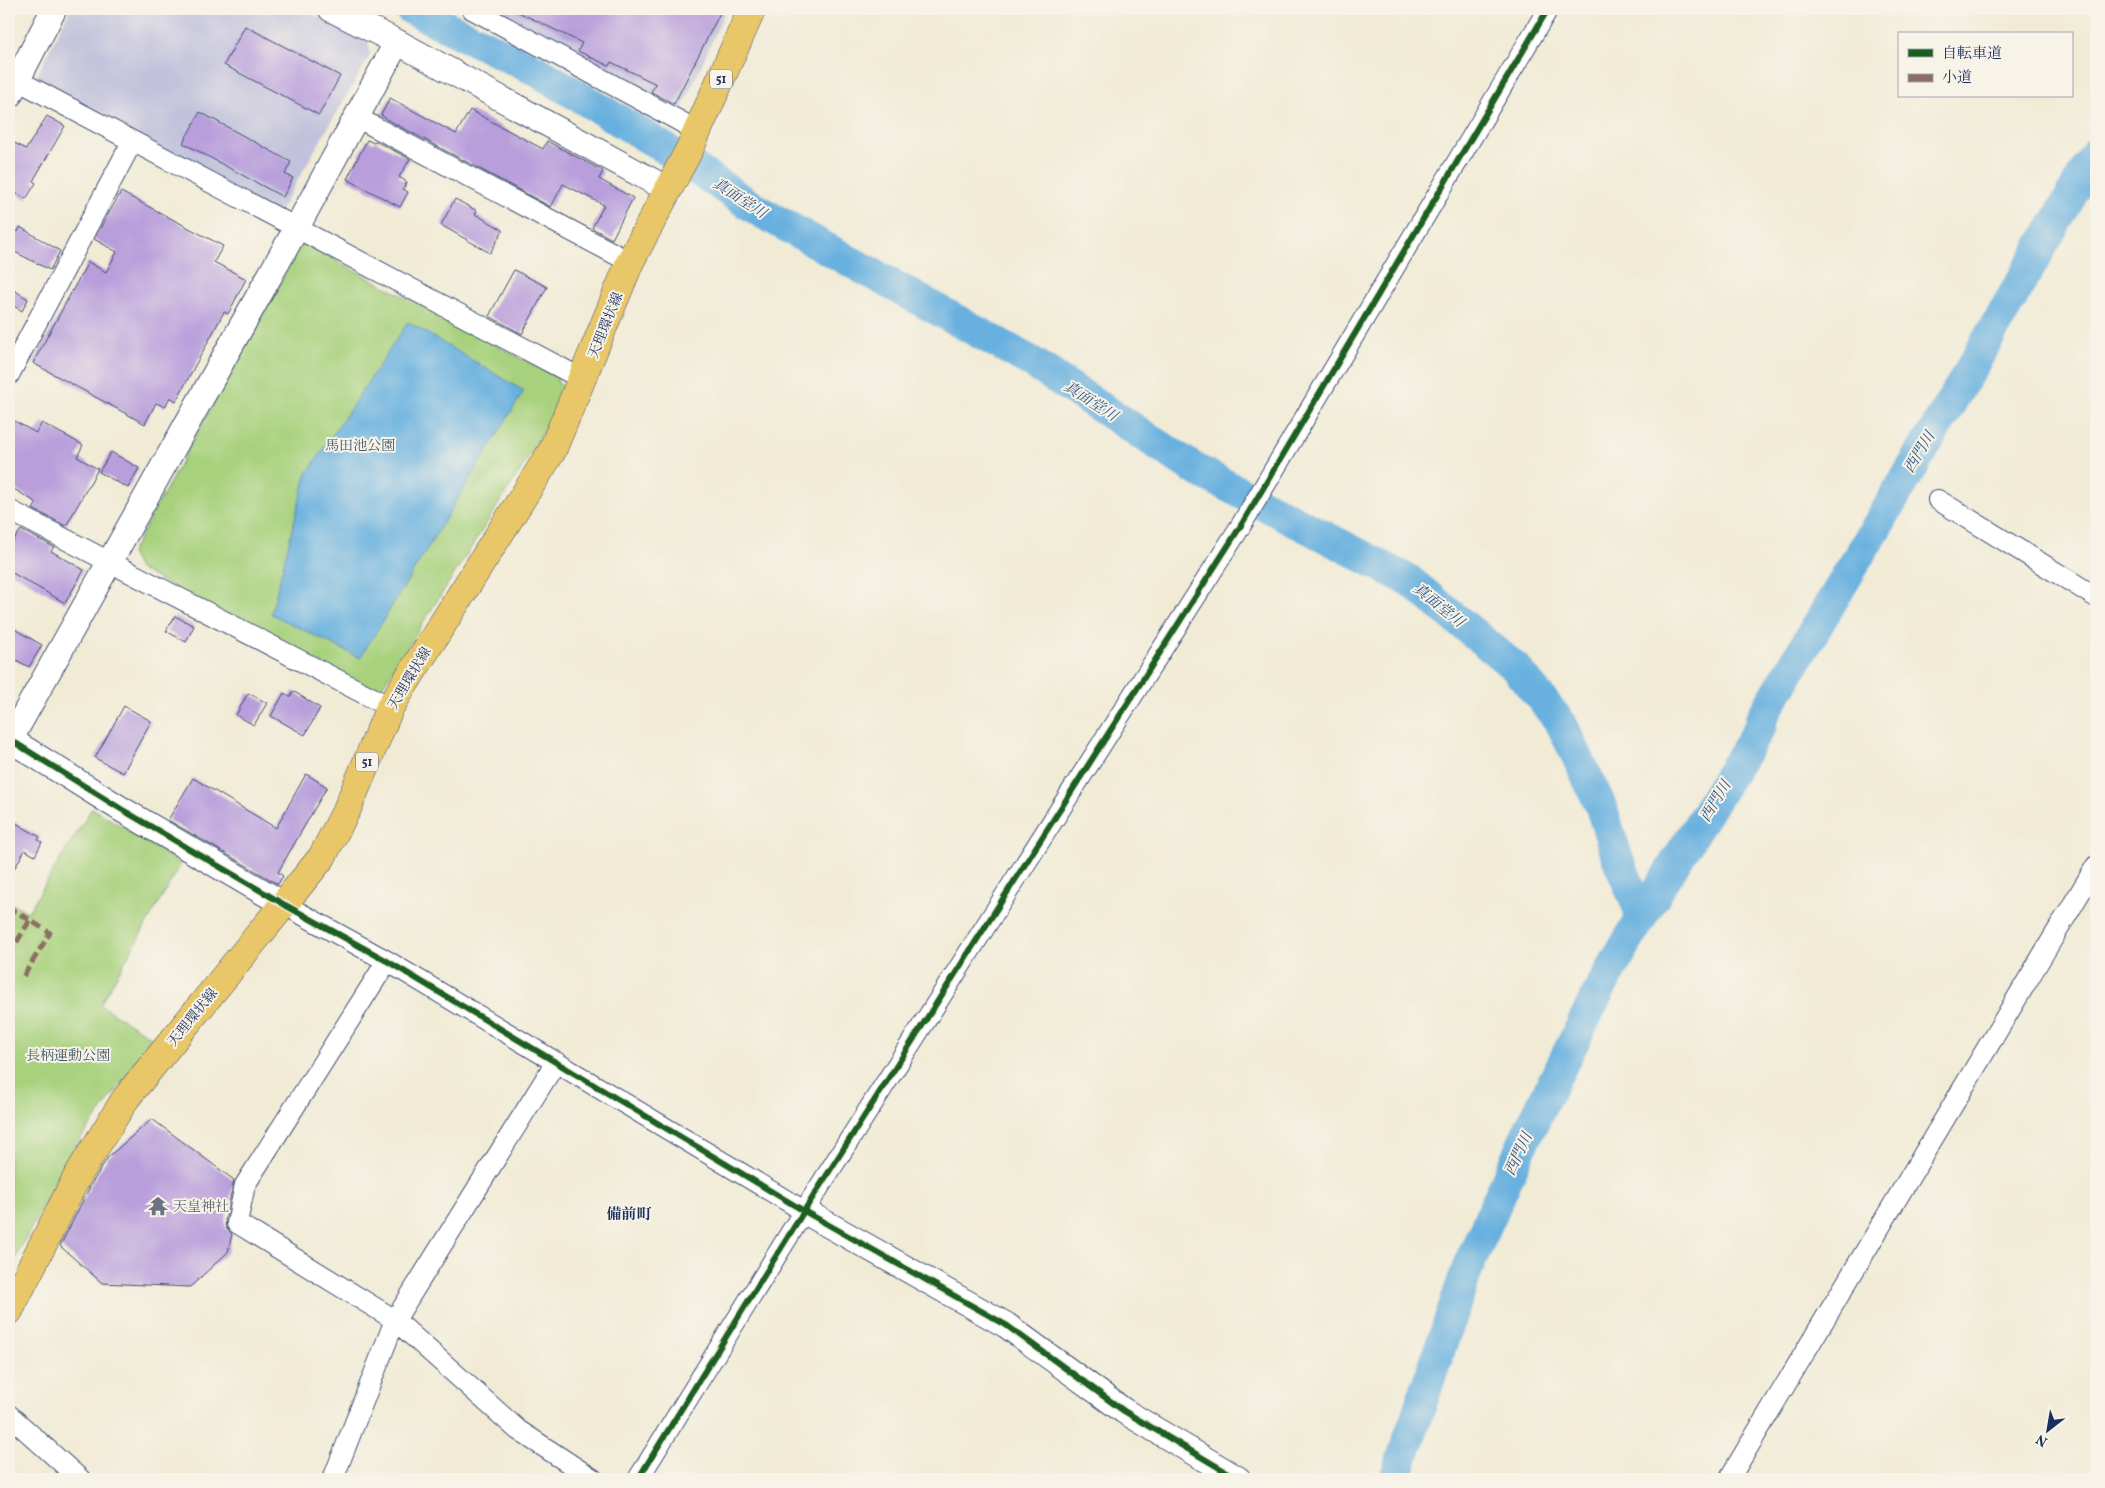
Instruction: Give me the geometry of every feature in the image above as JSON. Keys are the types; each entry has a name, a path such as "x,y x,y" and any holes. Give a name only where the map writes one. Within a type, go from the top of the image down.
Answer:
{"main road":[{"name":"天理環状線","path":"9,1312 78,1176 126,1098 285,905 322,857 347,809 390,707 552,451 630,262 694,141 752,9"}],"street":[{"path":"54,9 13,88 132,142 582,379"},
{"path":"331,9 672,185"},
{"path":"472,9 694,141"},
{"path":"638,1479 804,1211 1240,528 1548,9"},
{"path":"397,42 296,229 9,740 121,809 285,905 387,961 804,1211 1006,1325 1124,1411 1238,1479"},
{"path":"356,117 630,262"},
{"path":"9,375 132,142"},
{"path":"1938,500 2096,597"},
{"path":"9,510 390,707"},
{"path":"1730,1479 2096,866"},
{"path":"387,961 245,1185 237,1223 395,1320 518,1430 593,1479"},
{"path":"334,1479 395,1320 556,1062"},
{"path":"9,1415 80,1479"}],"shaded area":[{"path":"70,9 302,9 368,41 370,55 278,214 38,85 36,78"},
{"path":"484,9 726,9 681,111"}],"green space":[{"name":"馬田池公園","path":"305,244 558,378 557,382 566,389 532,452 382,687 371,690 139,569 131,553 301,245"},
{"name":"長柄運動公園","path":"92,808 181,864 100,1005 154,1039 73,1149 9,1270 9,902 28,912"}],"water":[{"path":"408,322 524,391 360,658 271,614 306,475"}],"building":[{"path":"512,9 722,9 674,104 651,92 656,84 611,62 609,66 578,51 582,43"},
{"path":"245,26 340,76 319,115 224,65"},
{"path":"390,98 456,134 470,110 543,149 547,141 603,171 599,179 633,198 612,239 592,228 604,205 563,184 551,207 388,120 381,115"},
{"path":"200,112 291,162 285,174 293,178 283,197 183,143"},
{"path":"47,116 65,126 33,181 36,183 26,199 9,189 9,140 26,149"},
{"path":"367,140 374,143 375,141 410,159 399,177 407,182 403,189 408,192 400,207 347,179"},
{"path":"121,192 223,246 214,262 246,279 228,314 224,312 176,401 170,397 165,407 156,403 145,424 33,363 88,262 106,272 117,252 94,239"},
{"path":"455,199 477,211 475,214 503,230 490,253 441,225"},
{"path":"9,226 18,232 20,227 60,251 50,270 9,249"},
{"path":"514,270 547,287 522,334 489,316"},
{"path":"9,287 28,299 22,311 9,303"},
{"path":"9,418 36,433 42,423 83,445 77,457 98,469 66,526 33,509 37,503 9,486"},
{"path":"111,452 139,468 128,488 99,472"},
{"path":"21,530 54,547 51,551 84,570 65,603 9,571 9,546"},
{"path":"175,616 194,626 186,642 166,631"},
{"path":"9,626 42,645 29,667 9,656"},
{"path":"293,691 320,708 305,735 271,716 284,693 290,697"},
{"path":"248,693 267,703 254,725 236,715"},
{"path":"124,706 151,721 123,773 95,758"},
{"path":"306,774 327,787 278,872 283,876 278,884 168,820 193,778 276,828"},
{"path":"9,819 40,837 38,840 42,842 35,856 25,850 9,878"},
{"name":"天皇神社","path":"152,1119 234,1180 225,1221 226,1228 232,1234 228,1252 190,1287 102,1283 60,1246 92,1183 108,1157"}],"waterway":[{"name":"真面堂川","path":"411,9 537,71 663,147 759,211 1030,361 1195,469 1410,581 1517,669 1561,723 1600,804 1617,857 1642,916"},
{"name":"西門川","path":"1395,1479 1469,1264 1528,1132 1600,989 1642,916 1761,725 1761,719 1939,423 2096,153"}],"marked path":[{"path":"9,913 11,909 30,920"},
{"path":"9,955 30,920 50,933 21,980"}],"cycle path":[{"path":"638,1479 804,1211 1240,527 1548,9"},
{"path":"9,739 121,809 285,905 387,961 804,1211 1006,1325 1124,1411 1238,1479"}],"place":[{"name":"天皇神社","path":"158,1206"}],"district":[{"name":"備前町","path":"629,1214"}]}
